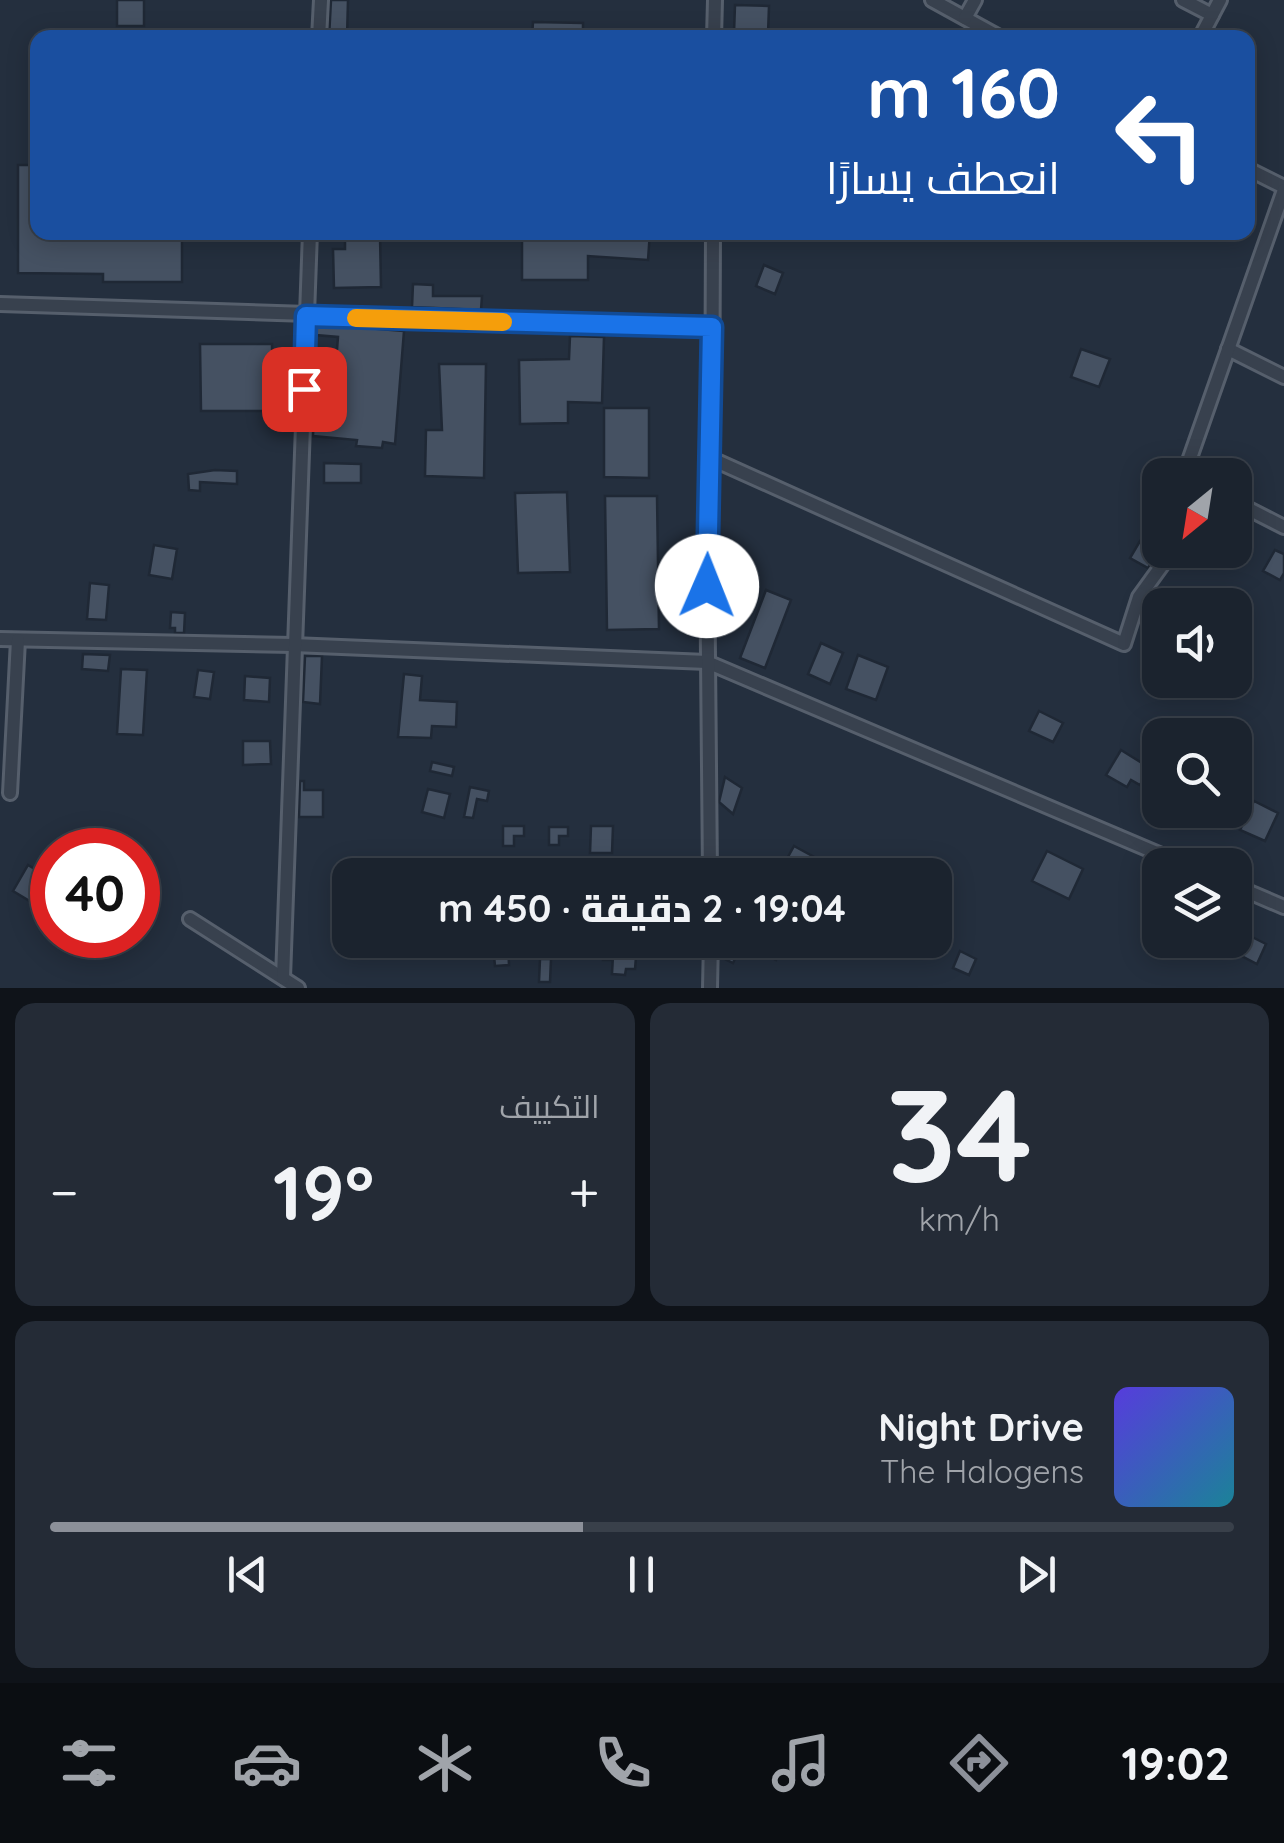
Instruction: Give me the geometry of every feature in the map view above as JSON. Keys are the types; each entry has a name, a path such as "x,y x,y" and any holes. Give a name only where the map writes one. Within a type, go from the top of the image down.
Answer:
{"street":[{"path":"320,30 321,0"},
{"path":"714,0 714,30"},
{"path":"932,0 987,30"},
{"path":"966,18 975,0"},
{"path":"1183,0 1212,16"},
{"path":"1204,30 1220,0"},
{"path":"1190,458 1284,189 1255,173"},
{"path":"283,978 310,240"},
{"path":"710,858 707,549 712,459 713,240"},
{"path":"0,304 712,327"},
{"path":"1228,349 1284,376"},
{"path":"712,459 1124,644 1139,598 1160,568"},
{"path":"1252,511 1284,527"},
{"path":"0,639 294,645 708,662 1146,848"},
{"path":"10,793 18,640"},
{"path":"1252,893 1284,907"},
{"path":"190,919 298,988"},
{"path":"710,958 710,988"}],"building":[{"path":"117,0 144,0 144,26 117,26"},
{"path":"331,0 348,0 347,30 329,30"},
{"path":"735,5 769,6 768,30 734,30"},
{"path":"533,22 583,23 583,30 532,30"},
{"path":"18,165 30,165 30,240 182,240 182,282 103,282 103,274 18,273"},
{"path":"345,240 380,240 381,287 334,288 333,249 345,249"},
{"path":"522,240 649,240 648,260 588,256 588,280 522,280"},
{"path":"764,265 783,273 775,294 756,286"},
{"path":"413,284 433,285 433,296 482,296 481,310 412,307"},
{"path":"317,324 404,331 395,444 383,442 382,448 356,446 357,440 313,436 314,399 317,388 328,389 329,375 335,375 338,337 316,335"},
{"path":"570,336 604,337 602,403 568,402 568,423 520,424 519,360 569,359"},
{"path":"200,344 272,344 273,411 201,411"},
{"path":"1081,349 1110,359 1099,387 1071,377"},
{"path":"439,364 486,364 484,478 425,476 426,430 442,430"},
{"path":"604,408 649,408 649,478 604,477"},
{"path":"324,463 361,464 361,483 324,483"},
{"path":"237,471 237,484 200,482 200,491 189,490 188,474"},
{"path":"567,492 570,572 518,573 515,493"},
{"path":"605,496 657,496 659,629 607,630"},
{"path":"1140,541 1142,542 1142,565 1130,558"},
{"path":"154,545 177,549 172,579 149,575"},
{"path":"1275,550 1284,554 1280,580 1263,571"},
{"path":"90,583 109,585 106,620 87,619"},
{"path":"766,590 791,600 765,668 740,658"},
{"path":"171,612 185,613 184,633 175,633 175,628 170,628"},
{"path":"821,643 843,653 830,684 808,674"},
{"path":"83,654 110,655 108,671 82,669"},
{"path":"858,655 888,667 876,700 846,689"},
{"path":"305,656 322,656 320,704 303,702"},
{"path":"121,669 147,670 143,735 117,734"},
{"path":"198,670 214,672 210,699 194,697"},
{"path":"404,674 422,676 420,700 457,702 456,727 432,726 431,738 398,737"},
{"path":"245,676 270,678 269,702 244,700"},
{"path":"1039,711 1063,723 1053,742 1029,731"},
{"path":"243,741 270,741 271,764 243,765"},
{"path":"1121,750 1142,763 1140,785 1131,780 1127,787 1106,775"},
{"path":"432,762 454,767 452,776 430,771"},
{"path":"725,777 742,788 733,814 719,802"},
{"path":"300,781 304,781 304,790 323,790 323,817 299,817"},
{"path":"470,787 489,791 487,801 477,799 473,818 464,817"},
{"path":"428,789 450,794 444,818 422,812"},
{"path":"1254,801 1278,813 1265,841 1240,830 1252,828"},
{"path":"503,826 524,826 524,836 514,836 514,846 503,846"},
{"path":"591,826 613,826 612,853 590,853"},
{"path":"549,827 568,827 568,836 559,836 559,845 549,845"},
{"path":"794,846 816,858 787,858"},
{"path":"1047,851 1083,869 1069,899 1032,881"},
{"path":"28,865 30,866 30,901 13,891"},
{"path":"1252,937 1266,944 1257,964 1245,958 1252,958"},
{"path":"960,951 976,959 969,975 953,968"},
{"path":"494,958 509,958 509,965 495,966"},
{"path":"613,958 636,958 635,969 626,969 625,975 612,974"},
{"path":"540,959 551,959 550,982 539,982"}],"slow traffic":[{"path":"356,318 503,322"}],"route":[{"path":"304,389 306,316 712,327 707,586"}]}
